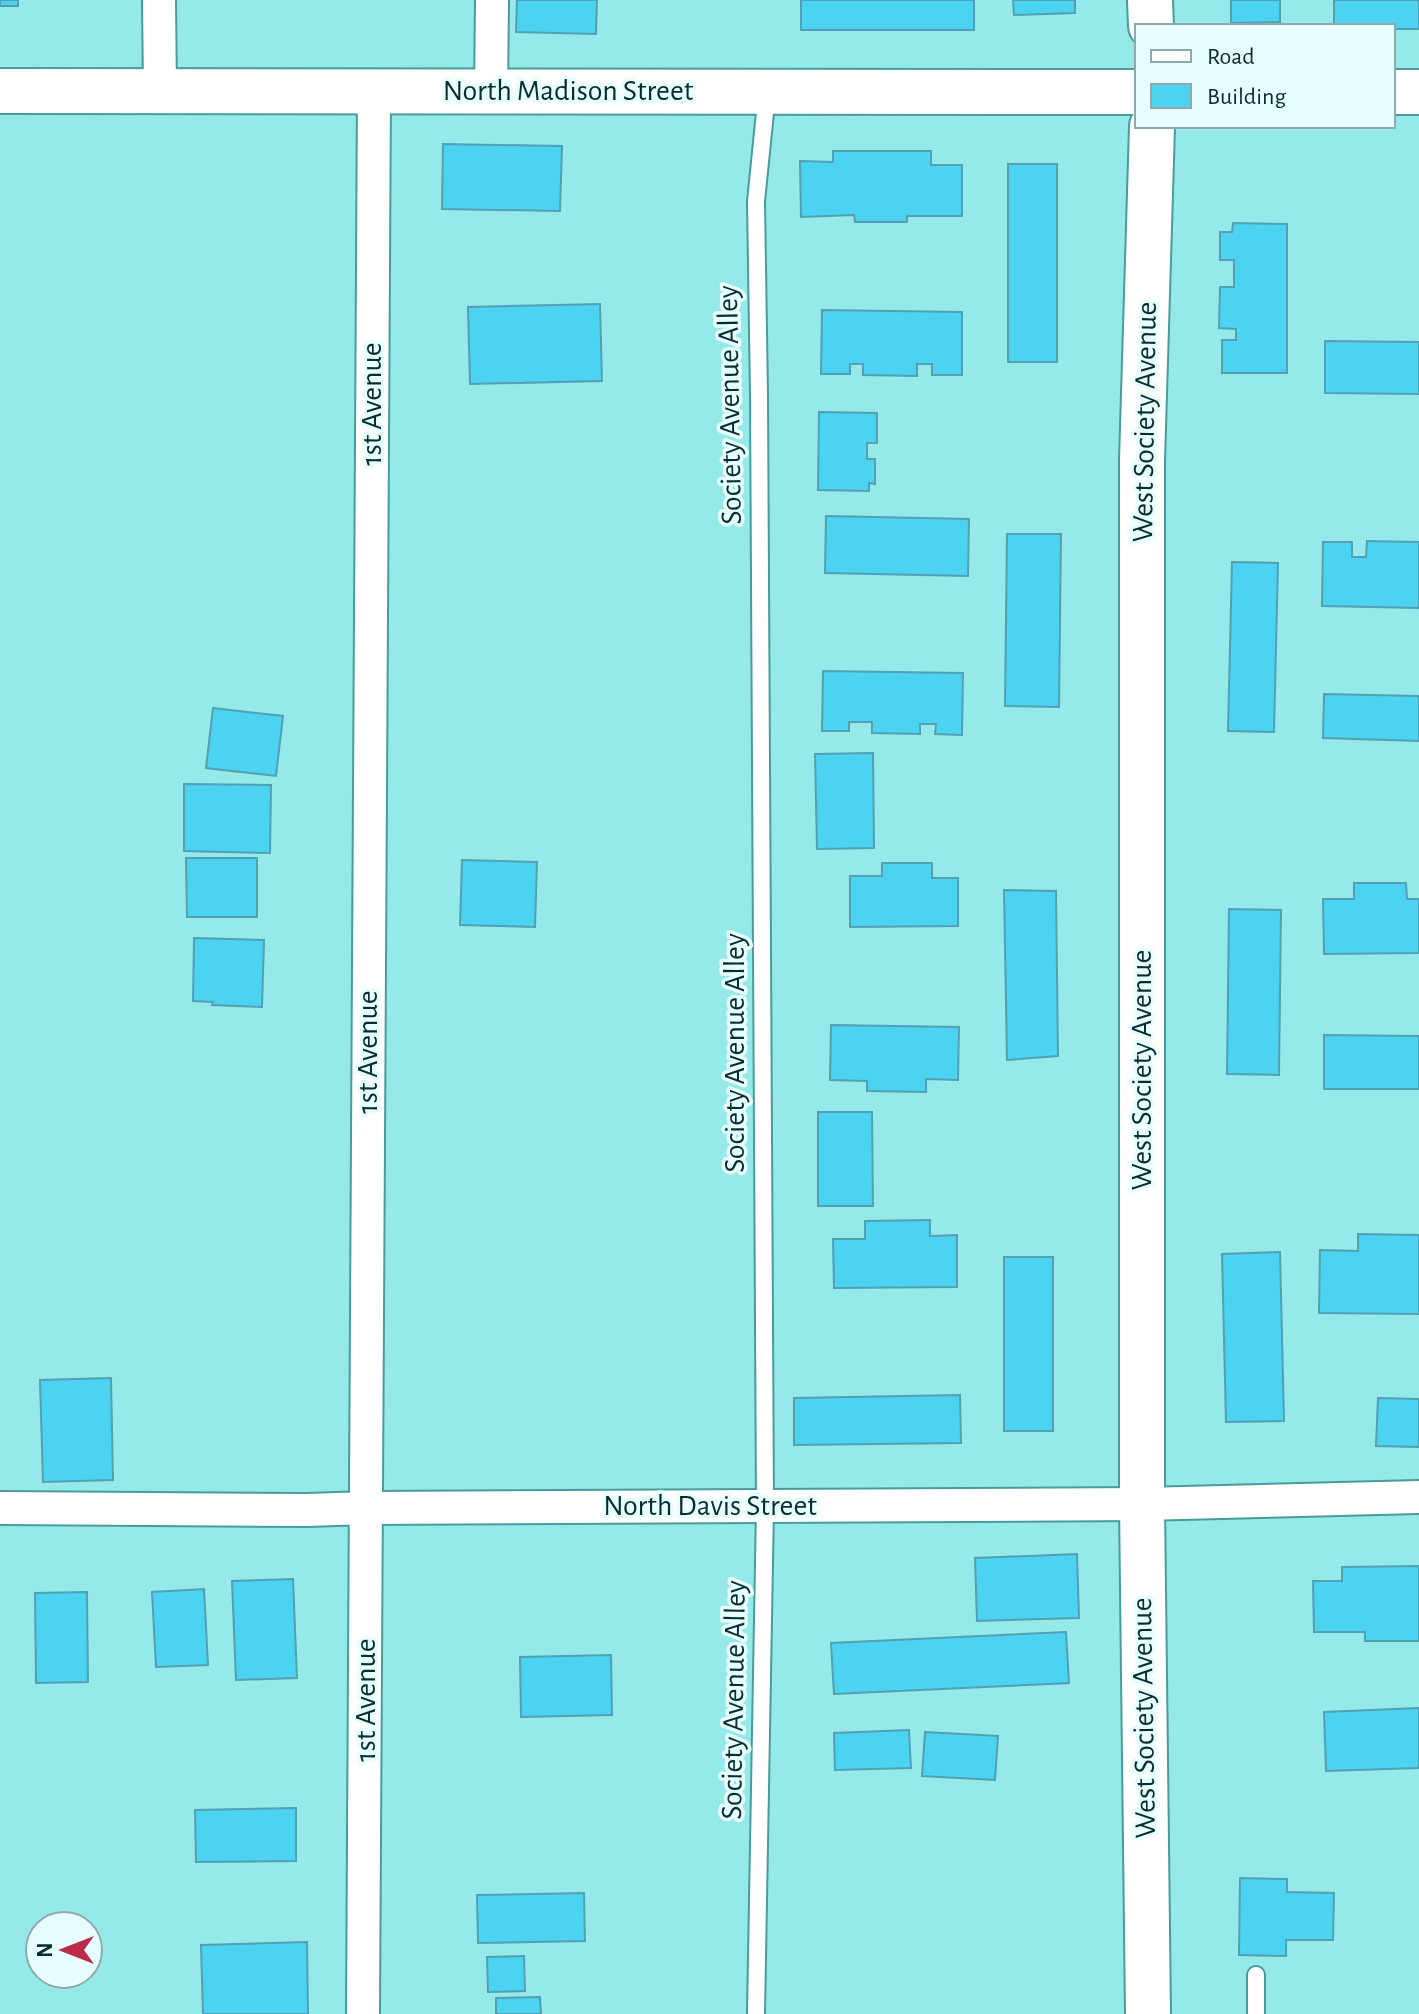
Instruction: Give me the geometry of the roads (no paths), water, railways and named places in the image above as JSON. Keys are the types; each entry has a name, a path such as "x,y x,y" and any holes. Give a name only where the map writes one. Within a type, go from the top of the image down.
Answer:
{"street":[{"path":"159,0 160,91"},
{"path":"491,91 492,0"},
{"path":"1150,0 1151,24"},
{"name":"North Madison Street","path":"0,91 1135,92"},
{"name":"1st Avenue","path":"363,2014 374,91"},
{"path":"1395,92 1419,92"},
{"name":"West Society Avenue","path":"1148,2014 1142,1504 1142,461 1152,128"},
{"name":"North Davis Street","path":"0,1508 307,1510 1142,1504 1419,1497"}],"lane":[{"name":"Society Avenue Alley","path":"756,2014 765,1506 756,201 767,92"},
{"path":"1256,1975 1256,2014"}]}
